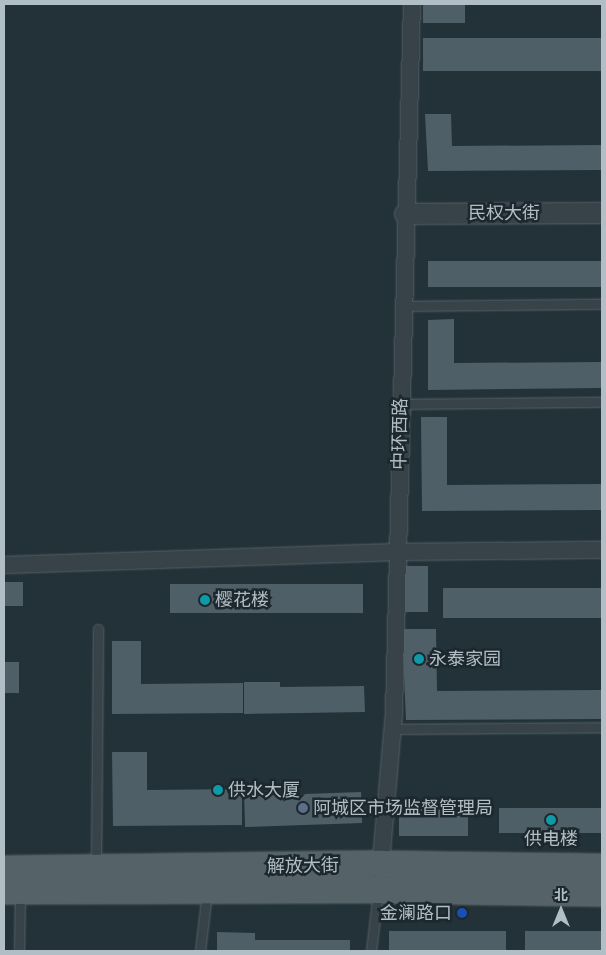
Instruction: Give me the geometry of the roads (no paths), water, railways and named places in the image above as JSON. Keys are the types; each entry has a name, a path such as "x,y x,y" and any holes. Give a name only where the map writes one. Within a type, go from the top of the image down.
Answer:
{"main road":[{"name":"解放大街","path":"4,869 381,864 602,867"},
{"name":"解放大街","path":"12,891 378,890 602,893"}],"street":[{"name":"中环西路","path":"378,890 393,729 412,4"},
{"name":"民权大街","path":"405,214 602,212"},
{"path":"4,565 398,552 602,550"}],"lane":[{"path":"403,306 602,304"},
{"path":"401,404 602,402"},
{"path":"96,869 98,629"},
{"path":"393,729 602,727"},
{"path":"200,951 207,890"},
{"path":"370,951 378,890"},
{"path":"12,891 19,951"}],"place":[{"name":"樱花楼","path":"205,600"},
{"name":"永泰家园","path":"419,659"},
{"name":"供水大厦","path":"218,790"},
{"name":"阿城区市场监督管理局","path":"303,808"},
{"name":"供电楼","path":"551,820"},
{"name":"金澜路口","path":"462,913"}]}
